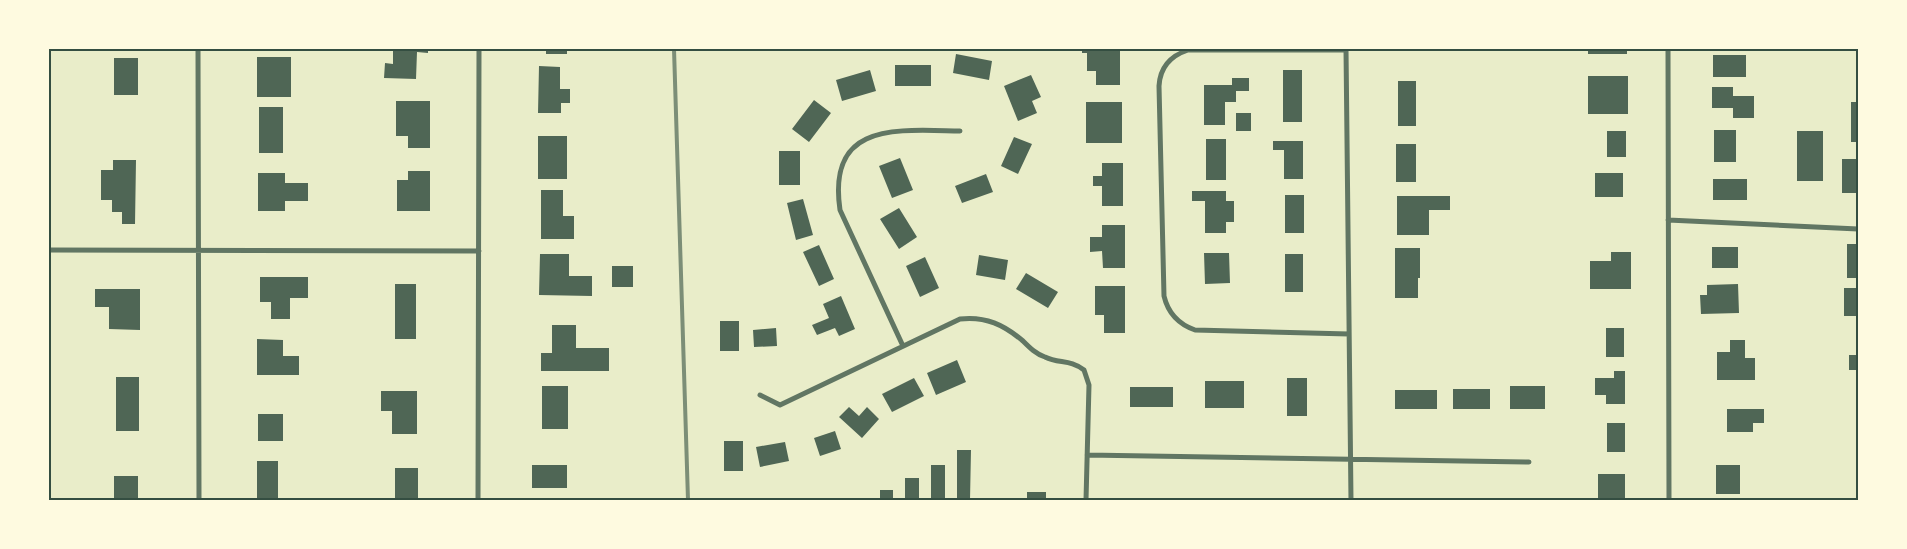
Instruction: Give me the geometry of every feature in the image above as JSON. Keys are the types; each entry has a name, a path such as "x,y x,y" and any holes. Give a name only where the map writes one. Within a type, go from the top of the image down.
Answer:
{"street":[{"path":"198,49 199,500"},
{"path":"478,500 479,49"},
{"path":"1349,334 1203,330 1188,327 1174,318 1164,296 1159,86 1165,66 1175,55 1188,50 1346,49 1351,500"},
{"path":"1668,49 1669,500"},
{"path":"903,346 840,210 837,192 839,176 850,152 858,142 872,135 907,130 960,131"},
{"path":"1668,220 1858,229"},
{"path":"49,250 479,251"},
{"path":"760,395 780,405 960,319 985,318 1010,330 1036,353 1047,358 1077,365 1084,370 1089,385 1086,500"},
{"path":"1087,455 1529,462"}],"building":[{"path":"393,49 428,49 428,53 417,52 416,79 384,78 385,63 393,64"},
{"path":"546,49 567,49 567,54 546,54"},
{"path":"1082,49 1120,49 1120,85 1096,85 1096,71 1087,71 1087,53 1082,53"},
{"path":"1588,49 1627,49 1627,54 1588,54"},
{"path":"956,54 992,61 989,80 953,73"},
{"path":"1713,55 1746,55 1746,77 1713,77"},
{"path":"257,57 291,57 291,97 257,97"},
{"path":"114,58 138,58 138,95 114,95"},
{"path":"895,65 931,65 931,86 895,86"},
{"path":"539,66 560,67 560,89 570,89 570,103 561,103 561,113 538,113"},
{"path":"870,70 876,91 842,101 836,80"},
{"path":"1283,70 1302,70 1302,122 1283,122"},
{"path":"1031,75 1041,97 1032,101 1037,113 1018,121 1004,86"},
{"path":"1588,76 1628,76 1628,114 1588,114"},
{"path":"1232,78 1249,78 1249,91 1236,91 1236,102 1225,102 1225,125 1204,125 1204,85 1232,85"},
{"path":"1398,81 1416,81 1416,126 1398,126"},
{"path":"1712,87 1733,87 1733,96 1754,96 1754,118 1733,118 1733,108 1712,108"},
{"path":"814,100 831,113 809,142 792,129"},
{"path":"396,101 430,101 430,148 408,148 408,136 396,136"},
{"path":"1086,102 1122,102 1122,143 1086,143"},
{"path":"1851,102 1858,102 1858,142 1851,142"},
{"path":"259,107 283,107 283,153 259,153"},
{"path":"1236,113 1251,113 1251,131 1236,131"},
{"path":"1714,130 1736,130 1736,162 1714,162"},
{"path":"1607,131 1626,131 1626,157 1607,157"},
{"path":"1797,131 1823,131 1823,181 1797,181"},
{"path":"538,136 567,136 567,179 538,179"},
{"path":"1014,137 1032,144 1018,174 1001,166"},
{"path":"1206,139 1226,139 1226,180 1206,180"},
{"path":"1273,141 1303,141 1303,179 1284,179 1284,150 1273,150"},
{"path":"1396,144 1416,144 1416,182 1396,182"},
{"path":"779,151 800,151 800,185 779,185"},
{"path":"900,158 913,190 892,198 879,166"},
{"path":"1842,159 1858,159 1858,193 1842,193"},
{"path":"113,160 136,160 135,224 122,224 122,212 112,212 112,200 101,200 101,170 113,170"},
{"path":"1102,163 1123,163 1123,206 1102,206 1102,186 1093,186 1093,176 1102,176"},
{"path":"408,171 430,171 430,211 397,211 397,180 408,180"},
{"path":"258,173 285,173 285,183 308,183 308,201 285,201 285,211 258,211"},
{"path":"1595,173 1623,173 1623,197 1595,197"},
{"path":"986,174 993,192 962,203 955,186"},
{"path":"1713,179 1747,179 1747,200 1713,200"},
{"path":"541,190 563,190 563,216 574,216 574,239 541,239"},
{"path":"1192,191 1226,191 1226,201 1234,201 1234,222 1226,222 1226,233 1205,233 1205,201 1192,201"},
{"path":"1285,195 1304,195 1304,233 1285,233"},
{"path":"1397,196 1450,196 1450,210 1429,210 1429,235 1397,235"},
{"path":"803,199 813,235 796,240 787,203"},
{"path":"899,208 917,237 899,249 880,219"},
{"path":"1102,225 1125,225 1125,268 1103,268 1102,251 1090,252 1090,237 1102,237"},
{"path":"1847,244 1858,244 1858,278 1847,278"},
{"path":"819,245 834,279 819,286 803,252"},
{"path":"1712,247 1738,247 1738,268 1712,268"},
{"path":"1395,248 1420,248 1418,298 1395,298"},
{"path":"1611,252 1631,252 1631,289 1590,289 1590,261 1611,261"},
{"path":"1204,253 1229,253 1230,283 1205,284"},
{"path":"540,254 569,254 569,276 592,276 592,296 539,295"},
{"path":"1285,254 1303,254 1303,292 1285,292"},
{"path":"979,255 1008,260 1005,280 976,275"},
{"path":"925,257 939,288 920,297 906,266"},
{"path":"612,266 633,266 633,287 612,287"},
{"path":"1026,273 1058,292 1048,308 1016,289"},
{"path":"260,277 308,277 308,298 290,298 290,319 271,319 271,302 260,302"},
{"path":"395,284 416,284 416,339 395,339"},
{"path":"1738,284 1739,313 1701,314 1700,295 1707,295 1707,285"},
{"path":"1095,286 1125,286 1125,333 1104,333 1104,315 1095,315"},
{"path":"1844,288 1858,288 1858,316 1844,316"},
{"path":"95,289 140,289 140,330 109,329 109,307 95,307"},
{"path":"841,296 855,329 839,336 835,328 817,335 812,325 829,318 823,304"},
{"path":"720,321 739,321 739,351 720,351"},
{"path":"552,325 576,325 576,348 609,348 609,371 541,371 541,353 552,353"},
{"path":"776,328 777,346 754,347 753,330"},
{"path":"1606,328 1624,328 1624,357 1606,357"},
{"path":"257,339 283,340 283,356 299,356 299,375 257,375"},
{"path":"1730,340 1745,340 1745,358 1755,358 1755,380 1717,380 1717,352 1730,352"},
{"path":"1849,355 1858,355 1858,370 1849,370"},
{"path":"957,360 966,382 936,395 927,373"},
{"path":"1614,371 1625,371 1625,404 1606,404 1606,395 1595,395 1595,378 1614,378"},
{"path":"116,377 139,377 139,431 116,431"},
{"path":"914,378 924,396 892,412 882,394"},
{"path":"1287,378 1307,378 1307,416 1287,416"},
{"path":"1205,381 1244,381 1244,408 1205,408"},
{"path":"542,386 568,386 568,429 542,429"},
{"path":"1510,386 1545,386 1545,409 1510,409"},
{"path":"1130,387 1173,387 1173,407 1130,407"},
{"path":"1453,389 1490,389 1490,409 1453,409"},
{"path":"1395,390 1437,390 1437,409 1395,409"},
{"path":"381,391 417,391 417,434 392,434 392,411 381,411"},
{"path":"1856,394 1858,394 1858,427 1856,427"},
{"path":"849,407 859,416 867,407 879,419 862,438 839,417"},
{"path":"1727,409 1764,409 1764,423 1753,423 1753,432 1727,432"},
{"path":"258,414 283,414 283,441 258,441"},
{"path":"1607,423 1625,423 1625,452 1607,452"},
{"path":"835,431 841,449 820,456 814,438"},
{"path":"724,441 743,441 743,471 724,471"},
{"path":"785,442 789,461 760,467 756,447"},
{"path":"957,450 971,450 970,500 957,500"},
{"path":"257,461 278,461 278,500 257,500"},
{"path":"532,465 567,465 567,488 532,488"},
{"path":"931,465 945,465 945,500 931,500"},
{"path":"1716,465 1740,465 1740,494 1716,494"},
{"path":"395,468 418,468 418,500 395,500"},
{"path":"1598,474 1625,474 1625,498 1598,498"},
{"path":"114,476 138,476 138,500 114,500"},
{"path":"905,478 919,478 919,500 905,500"},
{"path":"880,490 893,490 893,500 880,500"},
{"path":"1027,492 1046,492 1046,500 1027,500"},
{"path":"1200,498 1240,498 1240,500 1200,500"}],"railway":[{"path":"674,49 688,500"}]}
